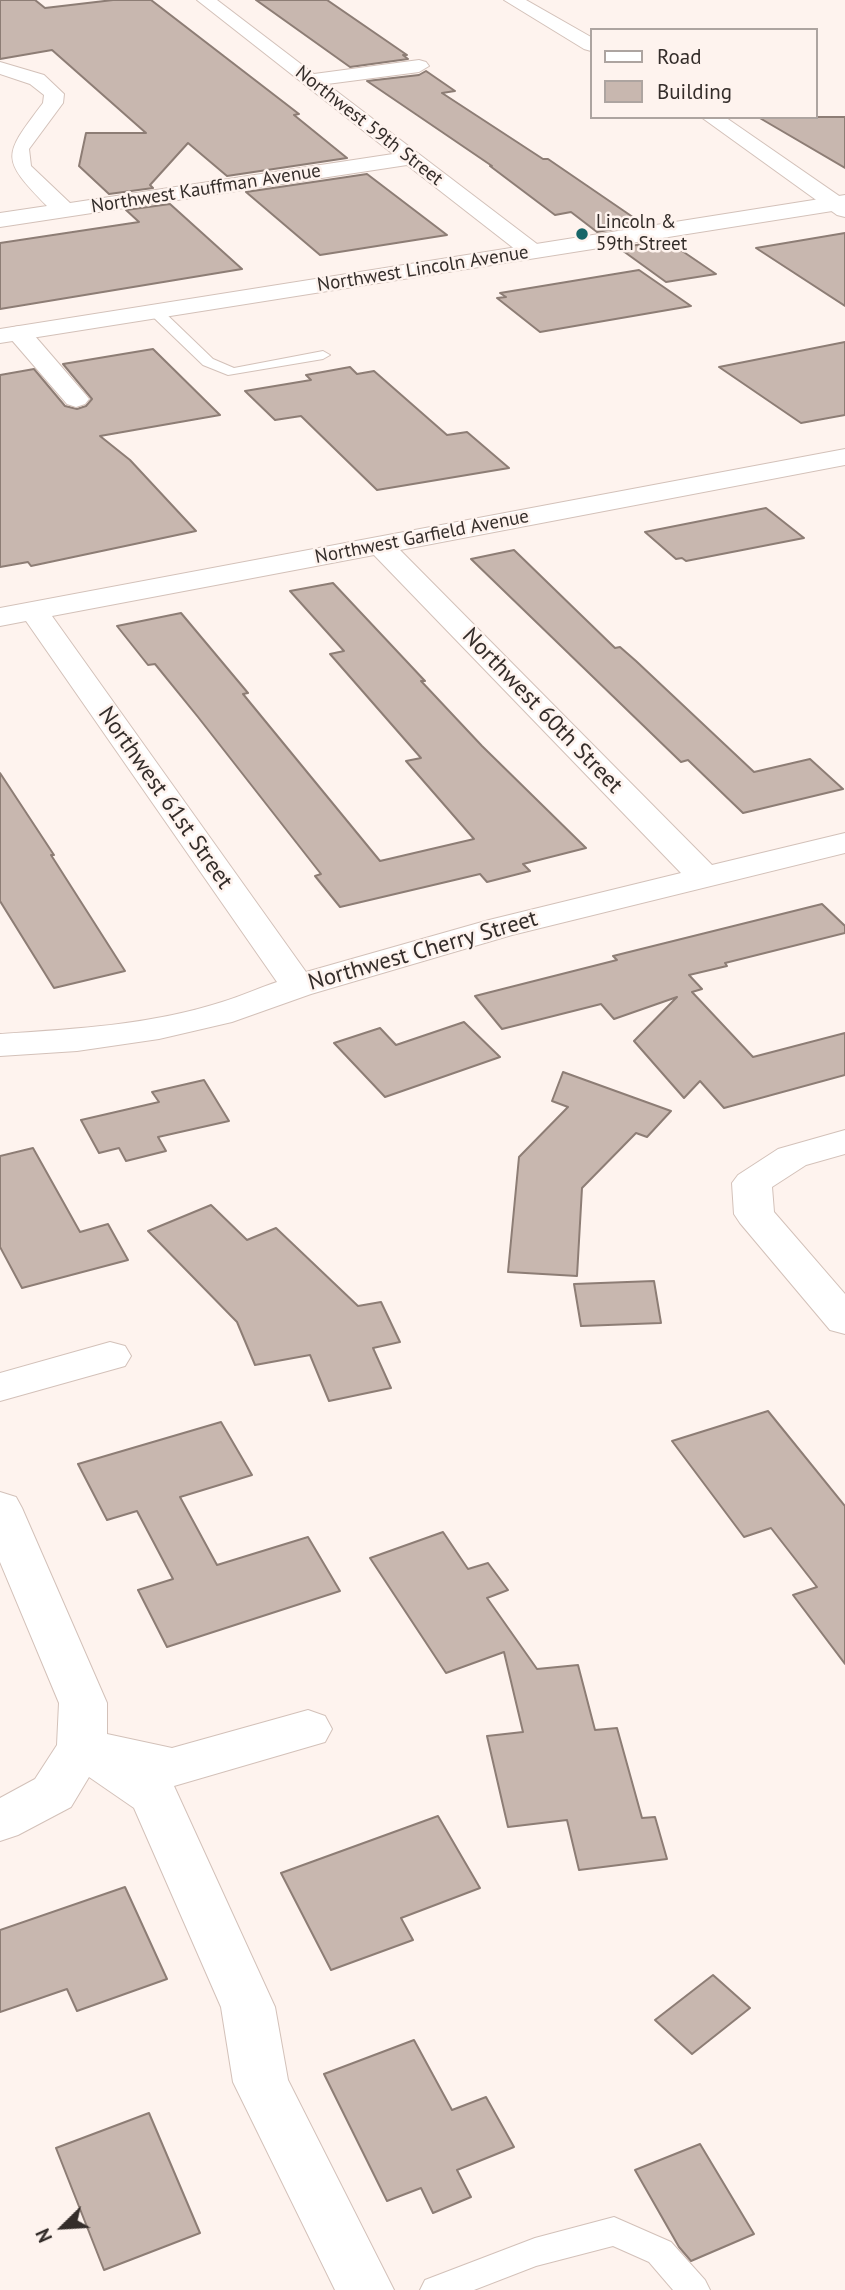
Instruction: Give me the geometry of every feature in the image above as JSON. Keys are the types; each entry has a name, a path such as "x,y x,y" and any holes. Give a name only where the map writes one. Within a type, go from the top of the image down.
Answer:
{"street":[{"name":"Northwest 59th Street","path":"206,0 533,252"},
{"path":"513,0 590,44"},
{"path":"310,80 419,66"},
{"path":"0,68 26,74 48,85 54,94 53,103 19,149 20,167 31,181 65,210"},
{"path":"714,119 841,205"},
{"name":"Northwest Kauffman Avenue","path":"0,220 411,158"},
{"name":"Northwest Lincoln Avenue","path":"10,335 841,205"},
{"path":"10,335 76,399"},
{"name":"Northwest Garfield Avenue","path":"0,617 845,457"},
{"name":"Northwest 60th Street","path":"380,544 704,877"},
{"name":"Northwest 61st Street","path":"33,611 298,986"},
{"name":"Northwest Cherry Street","path":"0,1045 78,1040 159,1028 232,1011 298,986 501,927 845,844"},
{"path":"845,1142 792,1157 752,1183 754,1214 845,1320"},
{"path":"0,1387 110,1356"},
{"path":"0,1508 83,1703 82,1748 53,1794 0,1821"},
{"path":"82,1748 172,1767 308,1729"},
{"path":"82,1748 154,1795 248,2007 261,2082 365,2290"}],"lane":[{"path":"156,312 208,362 233,372 323,355"},
{"path":"436,2290 535,2252 614,2231 660,2252 694,2290"}],"building":[{"path":"0,0 35,0 45,8 113,0 151,0 299,114 294,115 347,158 227,176 188,143 150,185 153,188 109,194 79,166 86,133 146,133 52,50 0,59"},
{"path":"256,0 327,0 407,55 403,55 408,59 350,67"},
{"path":"426,71 455,91 442,93 543,159 548,159 643,224 597,232 571,212 555,215 492,166 367,81 419,75"},
{"path":"845,117 845,168 761,119"},
{"path":"367,174 447,235 320,255 246,192"},
{"path":"170,204 242,269 0,309 0,243 139,222 126,210"},
{"path":"845,233 845,306 756,248"},
{"path":"666,240 716,274 666,282 619,248"},
{"path":"639,270 691,306 540,332 497,298 506,297 500,293"},
{"path":"845,342 845,415 801,423 719,367"},
{"path":"153,349 220,415 100,436 130,460 196,531 31,566 28,562 0,567 0,375 34,369 65,406 77,409 86,406 92,399 63,364"},
{"path":"350,367 357,374 374,371 447,435 467,432 509,468 377,490 301,416 275,420 245,391 311,380 306,375"},
{"path":"766,508 804,538 686,561 682,558 676,559 645,532"},
{"path":"514,550 615,648 620,647 636,661 754,772 810,759 843,789 743,813 688,760 681,762 471,559"},
{"path":"333,583 482,746 586,848 523,864 530,871 487,882 480,874 340,907 315,876 321,874 198,717 155,664 148,665 117,626 181,613 248,693 243,694 380,861 474,839 406,761 421,758 330,654 344,651 290,591"},
{"path":"0,773 125,971 54,988 0,901"},
{"path":"822,904 845,926 845,933 725,963 727,966 689,975 702,989 692,992 753,1057 845,1033 845,1075 724,1108 700,1081 684,1098 634,1041 677,997 614,1019 601,1004 502,1029 475,996 617,960 613,956"},
{"path":"464,1022 500,1057 385,1097 334,1043 380,1028 396,1045"},
{"path":"563,1072 671,1111 647,1137 636,1133 582,1188 577,1276 508,1272 519,1157 568,1107 552,1101"},
{"path":"204,1080 229,1121 158,1137 166,1151 126,1161 119,1148 99,1153 81,1120 159,1102 152,1092"},
{"path":"33,1148 80,1232 108,1224 128,1260 22,1288 0,1247 0,1156"},
{"path":"211,1205 247,1240 276,1228 358,1306 381,1302 400,1342 373,1348 391,1388 329,1401 310,1355 255,1365 237,1322 148,1231"},
{"path":"654,1281 661,1323 581,1326 574,1284"},
{"path":"768,1411 845,1506 845,1664 793,1595 817,1587 771,1528 744,1537 672,1441"},
{"path":"221,1422 252,1475 180,1497 217,1565 308,1537 340,1591 167,1647 138,1590 173,1579 137,1511 107,1520 78,1464"},
{"path":"443,1532 468,1569 488,1563 508,1590 487,1598 537,1669 578,1665 595,1730 617,1728 642,1818 655,1817 667,1859 579,1870 567,1820 508,1827 487,1736 523,1732 504,1652 446,1673 370,1558"},
{"path":"438,1816 480,1888 401,1918 413,1940 331,1970 281,1873"},
{"path":"125,1887 167,1979 77,2011 67,1989 0,2012 0,1930"},
{"path":"713,1975 750,2008 692,2054 655,2020"},
{"path":"414,2040 452,2110 486,2097 514,2147 457,2170 471,2197 433,2213 421,2188 387,2201 324,2074"},
{"path":"149,2113 200,2233 104,2270 56,2148"},
{"path":"700,2144 754,2234 691,2261 679,2247 635,2170"}],"place":[{"name":"Lincoln & 59th Street","path":"582,234"}]}
